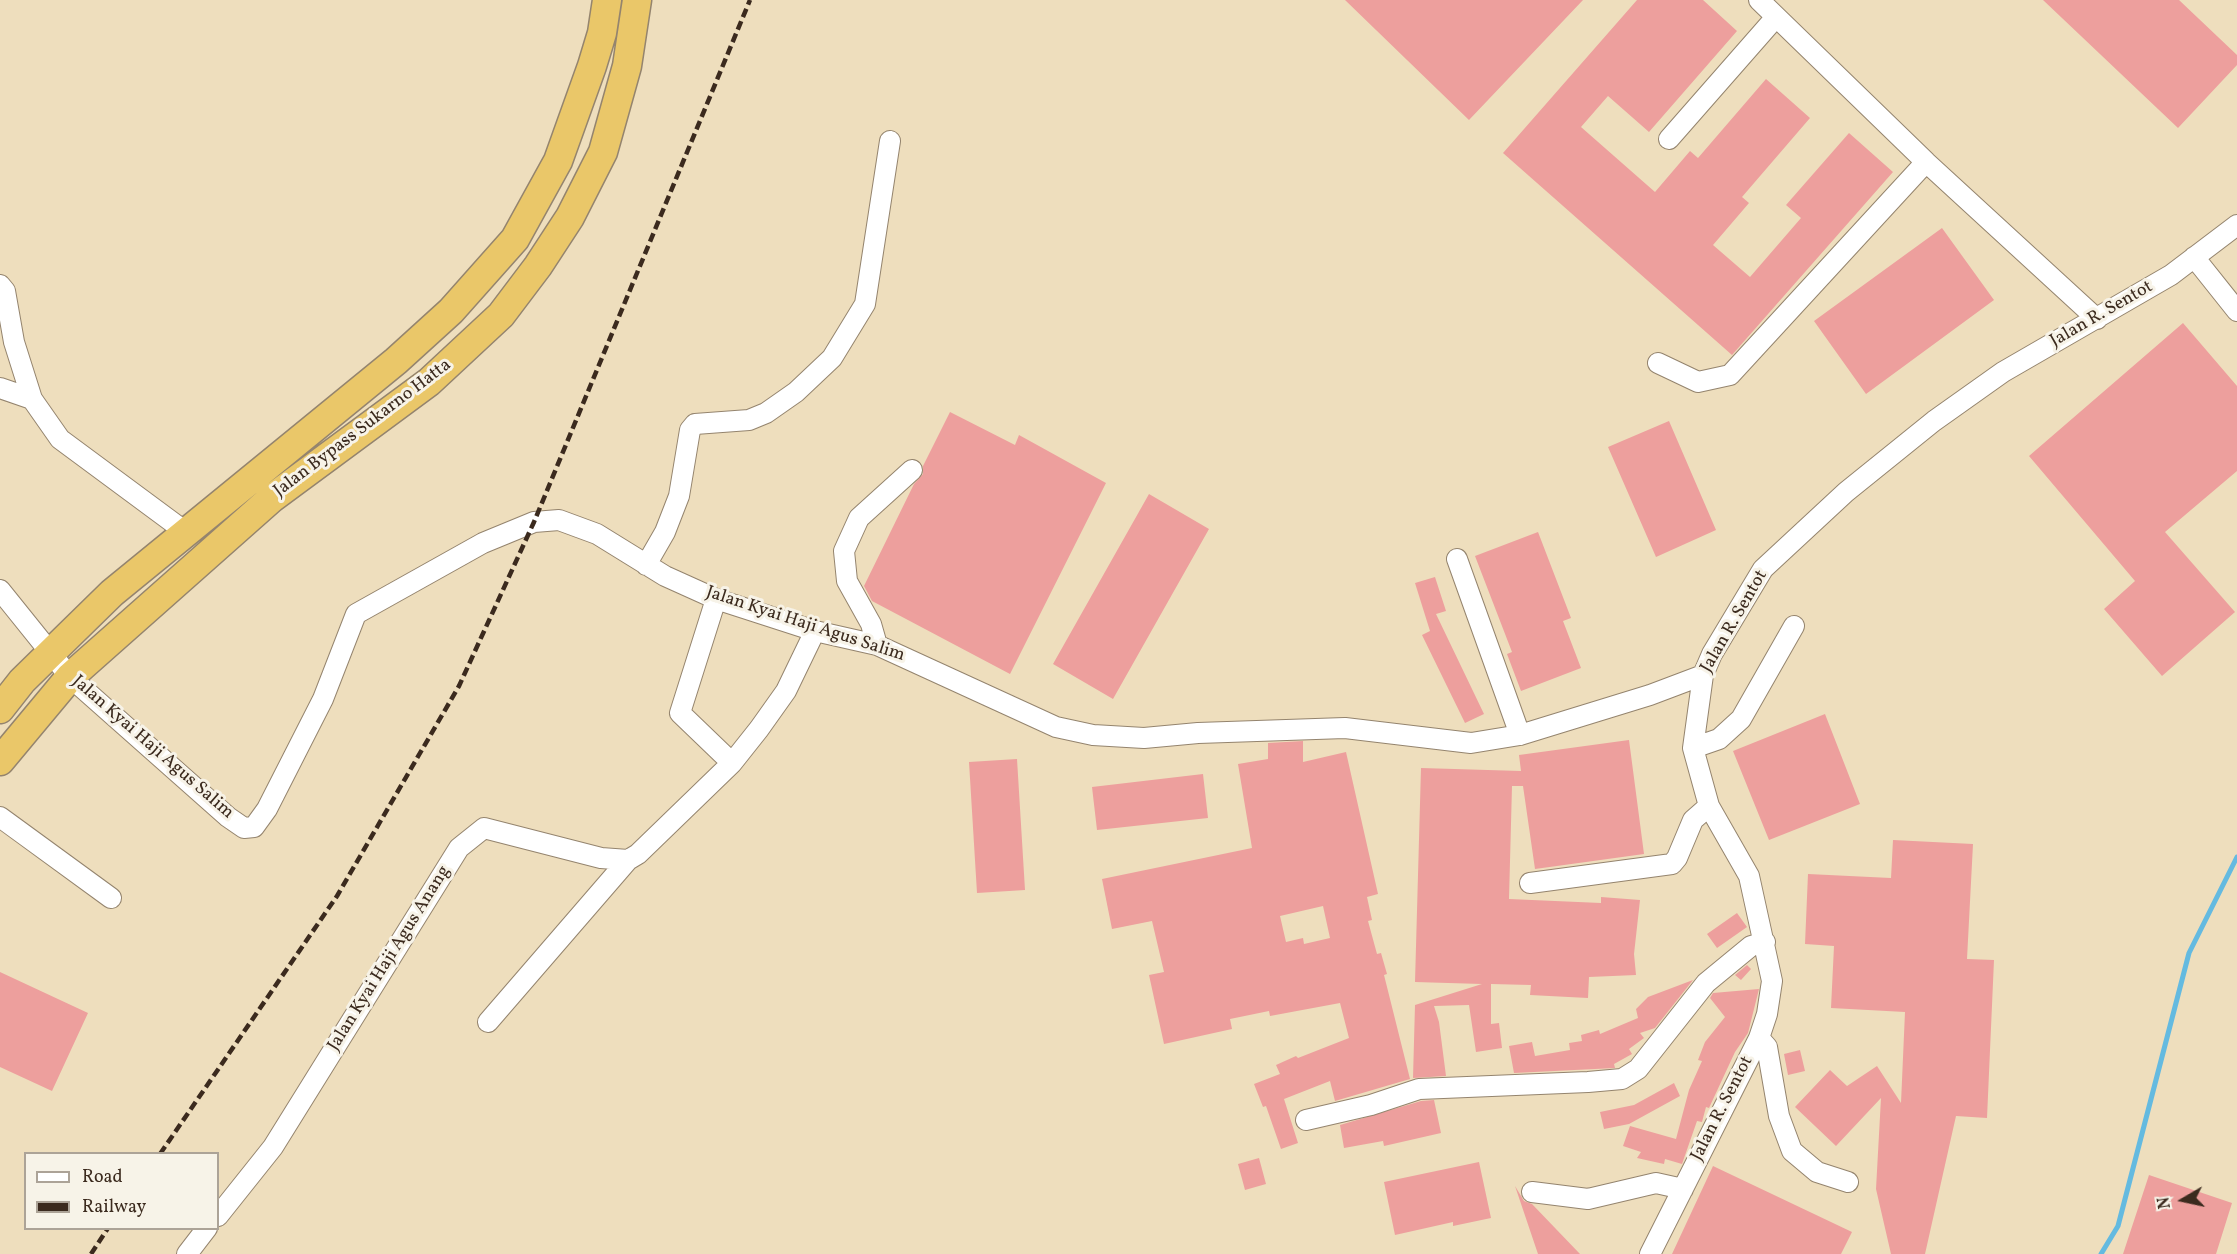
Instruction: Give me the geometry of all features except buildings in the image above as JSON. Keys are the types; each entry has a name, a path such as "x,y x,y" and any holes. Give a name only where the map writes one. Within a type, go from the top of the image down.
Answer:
{"highway":[{"name":"Jalan Bypass Sukarno Hatta","path":"0,709 50,654 112,593 396,361 451,312 515,238 558,161 592,66 602,33 607,0"},
{"name":"Jalan Bypass Sukarno Hatta","path":"0,761 70,677 272,498 429,382 501,315 538,266 570,217 603,152 627,66 637,0"}],"street":[{"path":"1759,0 1926,162 2097,319"},
{"path":"1669,139 1776,17"},
{"path":"646,565 665,532 679,496 690,429 695,424 749,420 766,414 796,392 832,357 865,304 890,141"},
{"path":"1659,363 1698,382 1730,375 1926,162"},
{"name":"Jalan R. Sentot","path":"1650,1254 1759,1038 1767,1014 1772,981 1749,876 1709,806 1694,748 1703,675 1763,569 1846,492 1934,421 2003,372 2171,275 2237,225"},
{"path":"2194,257 2237,311"},
{"path":"0,285 5,291 14,342 32,399 60,440 187,533"},
{"path":"0,388 32,399"},
{"path":"877,645 871,624 847,580 844,551 859,518 912,470"},
{"name":"Jalan Kyai Haji Agus Salim","path":"0,590 70,677 228,818 244,828 254,827 267,809 323,699 356,614 483,543 534,522 559,520 597,534 646,565 716,599 815,631 877,645 1056,727 1093,735 1144,738 1345,728 1471,743 1521,735 1650,695 1703,675"},
{"path":"1457,559 1521,735"},
{"path":"716,599 680,713 732,763"},
{"path":"1694,748 1719,739 1741,719 1794,626"},
{"path":"488,1022 628,860 638,854 732,763 786,691 815,631"},
{"path":"1530,883 1672,864 1677,858 1693,820 1709,806"},
{"path":"0,817 111,898"},
{"name":"Jalan Kyai Haji Agus Anang","path":"219,1215 273,1147 459,848 484,828 601,858 628,860"},
{"path":"1306,1120 1371,1105 1419,1089 1588,1082 1622,1078 1638,1069 1706,983 1751,946 1765,942"},
{"path":"1759,1038 1767,1047 1779,1116 1792,1151 1817,1172 1848,1182"},
{"path":"1532,1192 1588,1199 1656,1183 1683,1189"},
{"path":"187,1254 205,1230"}],"waterway":[{"path":"2101,1254 2118,1226 2189,953 2237,857"}],"railway":[{"path":"161,1152 337,896 459,686 534,522 750,0"},
{"path":"91,1254 107,1230"}]}
